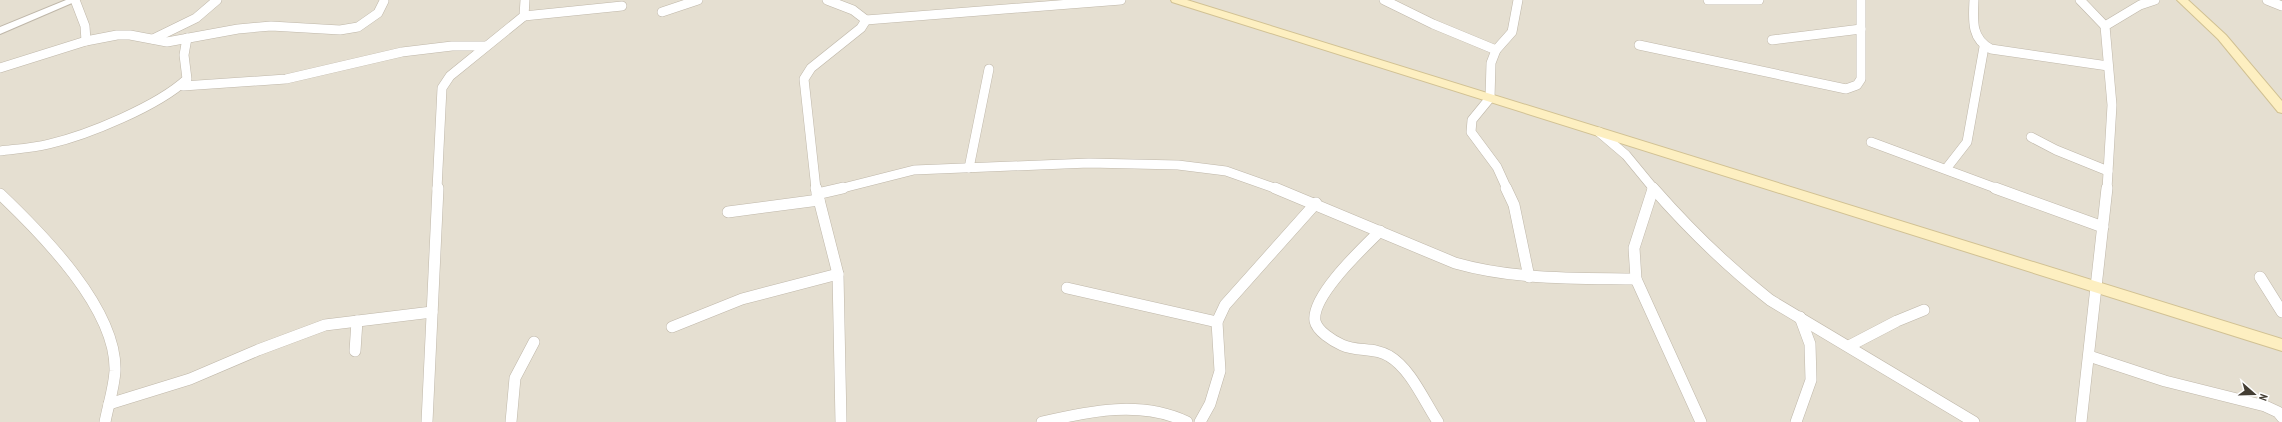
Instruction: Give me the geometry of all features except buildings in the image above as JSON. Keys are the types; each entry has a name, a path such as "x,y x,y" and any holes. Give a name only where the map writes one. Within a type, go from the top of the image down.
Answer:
{"main road":[{"path":"1176,0 2282,345"},
{"path":"2182,0 2222,37 2282,109"}],"street":[{"path":"0,31 74,0 85,26 86,40"},
{"path":"153,40 185,25 217,0"},
{"path":"524,16 525,0"},
{"path":"662,12 698,0"},
{"path":"827,0 852,10 866,20 1077,5 1120,0"},
{"path":"1384,0 1433,24 1496,50"},
{"path":"1518,0 1512,32 1507,40 1496,50 1488,77 1490,98 1472,120 1471,132 1497,167 1514,205 1529,277"},
{"path":"1708,0 1759,0"},
{"path":"1639,45 1846,89 1857,85 1861,79 1861,0"},
{"path":"1974,0 1972,22 1977,41 1984,47 1991,50 2108,66"},
{"path":"2080,0 2105,26 2112,105 2103,227 2081,422"},
{"path":"2105,26 2140,5 2155,0"},
{"path":"2267,0 2282,6"},
{"path":"0,68 86,40 130,35 167,42 238,29 272,26 340,30 358,26 367,22 378,13 384,2"},
{"path":"427,422 442,88 450,76 485,46 524,16 622,6"},
{"path":"841,422 838,274 818,197 804,79 811,68 861,28 866,20"},
{"path":"1772,40 1861,29"},
{"path":"183,86 187,79 184,55 187,38"},
{"path":"0,151 50,144 92,130 183,86 278,80 302,76 352,62 429,47 452,45 485,46"},
{"path":"1946,169 1967,142 1984,47"},
{"path":"969,168 989,69"},
{"path":"1599,132 1626,155 1653,189 1743,279 1770,300 1974,422"},
{"path":"2031,137 2056,150 2108,171"},
{"path":"1871,142 2103,227"},
{"path":"728,212 818,197 897,173 969,168 1089,163 1178,165 1226,171 1316,203 1468,267 1529,277 1636,279"},
{"path":"1653,189 1634,248 1636,279 1701,422"},
{"path":"0,194 22,215 86,289 102,318 112,349 115,371 104,422"},
{"path":"1200,422 1210,404 1220,371 1217,322 1225,305 1316,203"},
{"path":"1380,231 1337,276 1315,308 1315,321 1324,334 1342,345 1389,356 1401,367 1438,422"},
{"path":"672,327 742,299 838,274"},
{"path":"2260,277 2282,312"},
{"path":"1068,288 1217,322"},
{"path":"1849,346 1897,321 1924,310"},
{"path":"109,404 190,378 258,350 325,325 432,312"},
{"path":"1796,422 1811,380 1810,344 1800,317"},
{"path":"355,351 357,321"},
{"path":"511,422 516,378 534,342"},
{"path":"2089,356 2165,382 2265,406 2278,412 2282,417"},
{"path":"1042,422 1110,409 1139,410 1170,414 1187,422"}],"shaded area":[{"path":"0,0 2282,0 2282,422 0,422"}]}
